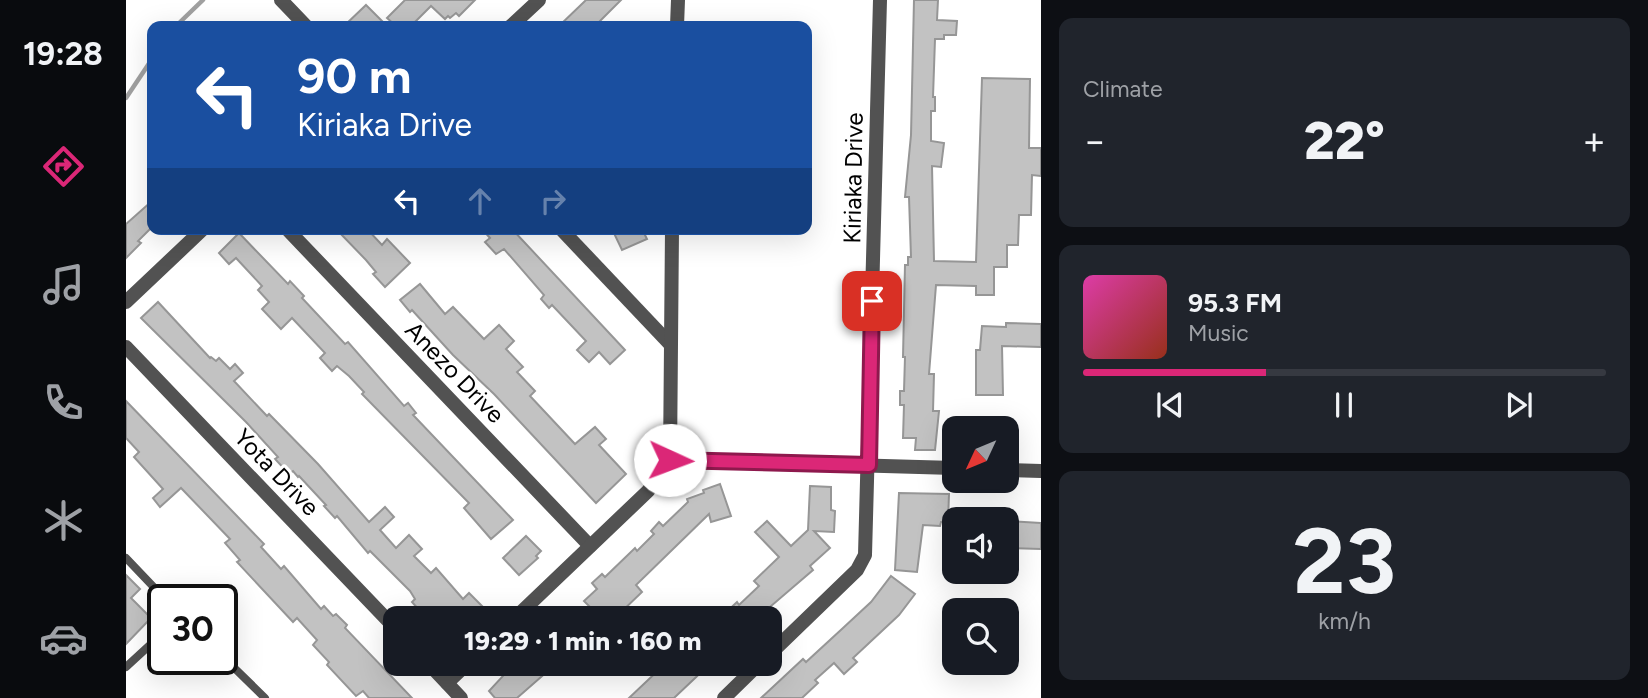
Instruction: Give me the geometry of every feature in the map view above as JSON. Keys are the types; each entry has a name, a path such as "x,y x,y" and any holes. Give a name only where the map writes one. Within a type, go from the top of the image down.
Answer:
{"street":[{"path":"281,0 301,21"},
{"path":"516,21 539,0"},
{"path":"677,21 678,0"},
{"name":"Kiriaka Drive","path":"782,642 857,570 865,555 880,0"},
{"path":"126,302 198,235"},
{"name":"Anezo Drive","path":"293,235 590,546"},
{"path":"567,235 669,343"},
{"path":"528,606 648,491 670,460 672,235"},
{"name":"Yota Drive","path":"126,347 383,615"},
{"path":"670,460 942,468"},
{"path":"1019,470 1041,471"},
{"path":"440,676 461,698"},
{"path":"447,683 454,676"},
{"path":"724,698 747,676"}],"lane":[{"path":"126,558 151,584"},
{"path":"126,667 147,648"},
{"path":"238,672 265,698"}],"building":[{"path":"405,0 475,0 459,16 456,13 450,18 448,16 445,19 431,6 416,21 390,21 387,18"},
{"path":"586,0 621,0 600,21 564,21"},
{"path":"914,0 938,0 937,20 957,21 956,35 944,35 944,39 935,39 935,111 931,111 931,141 944,143 941,167 932,166 934,261 976,262 982,78 1030,79 1029,148 1041,148 1041,176 1032,175 1031,215 1019,215 1018,245 1007,245 1007,267 994,267 994,295 976,295 976,286 936,285 929,374 934,374 933,411 939,411 935,450 915,450 916,438 903,438 904,405 900,405 900,391 904,391 905,265 908,265 908,257 911,257 909,197 905,197 911,135"},
{"path":"366,5 382,21 349,21"},
{"path":"147,205 147,232 138,241 141,243 126,258 126,224"},
{"path":"237,235 241,235 288,284 290,281 304,296 302,298 345,344 348,342 404,406 408,403 416,413 413,415 513,520 491,539 464,508 469,503 362,394 364,392 349,376 337,366 332,371 320,358 325,353 292,318 281,329 262,309 269,302 258,290 262,286 236,258 229,264 219,253"},
{"path":"342,235 373,235 382,245 387,239 410,263 385,287 373,274 376,272"},
{"path":"487,235 518,235 625,350 610,364 599,352 589,362 577,350 586,341 552,305 549,308 541,299 544,295 504,249 496,254 485,242 490,238"},
{"path":"615,235 645,235 647,239 622,250"},
{"path":"420,284 445,314 453,307 484,339 499,325 514,341 506,349 523,367 517,372 535,391 530,396 575,444 595,427 606,439 599,445 626,474 596,503 494,394 400,300"},
{"path":"158,302 210,358 216,361 219,358 230,369 235,364 243,373 234,381 318,464 369,522 385,507 394,517 380,530 396,548 409,535 422,549 414,556 431,573 436,568 463,599 469,593 482,606 416,606 410,591 370,551 368,553 299,476 293,471 289,474 275,459 278,457 246,422 141,318"},
{"path":"1006,323 1041,324 1041,347 1002,346 1003,395 976,395 976,350 980,350 982,326 1006,327"},
{"path":"126,401 264,544 261,547 281,569 284,566 321,609 324,606 347,625 345,628 383,668 383,676 391,676 412,698 369,698 363,691 356,696 327,665 329,662 313,645 317,640 297,618 293,622 237,562 240,560 225,543 230,539 181,488 160,507 153,498 163,489 134,457 139,452 126,438"},
{"path":"720,484 731,516 711,522 709,514 636,585 642,592 627,606 589,606 584,601 597,589 592,583 602,574 605,577 635,548 637,551 654,534 651,531 659,522 663,526 688,502 687,499 704,493 703,490"},
{"path":"810,486 831,487 831,510 835,511 834,532 814,531 830,548 810,566 813,570 771,606 733,606 737,602 739,605 759,586 754,581 779,557 755,532 767,521 791,546 808,530"},
{"path":"899,493 949,494 949,507 942,507 940,526 923,525 917,572 895,570"},
{"path":"1019,522 1041,523 1041,549 1019,548"},
{"path":"526,536 541,551 536,556 538,558 519,575 503,558"},
{"path":"126,575 140,589 131,598 147,614 147,622 126,644"},
{"path":"891,576 915,594 899,615 853,658 857,662 844,674 834,663 815,680 818,683 802,698 761,698 803,659 806,662 871,602"},
{"path":"503,676 542,676 517,698 495,698 489,691"},
{"path":"652,676 697,676 674,698 629,698"}],"waterway":[{"path":"181,21 203,0"},
{"path":"126,98 147,66"}],"route":[{"path":"670,460 869,465 872,301"}]}
